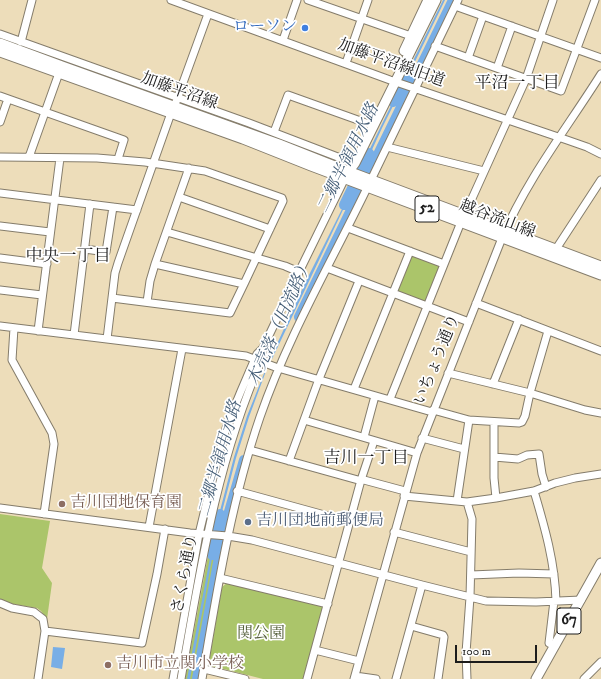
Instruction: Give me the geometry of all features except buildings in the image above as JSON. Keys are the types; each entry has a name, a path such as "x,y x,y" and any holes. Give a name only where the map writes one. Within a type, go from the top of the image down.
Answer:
{"main road":[{"path":"350,174 350,161 369,124 395,82 411,36 428,0"},
{"path":"350,174 436,0"},
{"name":"加藤平沼線","path":"0,43 60,70"},
{"name":"加藤平沼線","path":"0,52 247,127 350,174"},
{"name":"加藤平沼線","path":"174,106 350,174"},
{"name":"越谷流山線","path":"350,174 504,234 601,275"},
{"name":"越谷流山線","path":"504,234 556,249 601,266"},
{"name":"67","path":"536,679 601,563"}],"street":[{"path":"21,42 32,0"},
{"name":"加藤平沼線旧道","path":"171,0 395,82 560,137 601,154"},
{"path":"283,40 296,0"},
{"path":"308,0 411,36"},
{"path":"346,63 368,0"},
{"path":"390,399 463,218 526,79 553,0"},
{"path":"435,46 561,91 595,0"},
{"path":"202,679 227,536 237,491 261,416 279,368 326,268 348,228 456,3 483,16 601,58"},
{"path":"107,339 118,263 208,14"},
{"path":"468,58 483,16"},
{"path":"497,68 512,26"},
{"path":"0,34 65,57 174,106"},
{"path":"29,158 65,57"},
{"name":"いちょう通り","path":"354,678 404,494 422,438 504,234 527,187 601,74"},
{"path":"274,132 288,95 369,124"},
{"path":"0,96 124,140 118,158"},
{"path":"0,122 8,99"},
{"path":"247,127 274,132 343,159"},
{"path":"387,147 484,171"},
{"path":"0,157 118,158 189,168 210,173 282,198 283,201 230,313 112,298"},
{"path":"38,331 60,158"},
{"path":"147,302 150,281 155,264 189,168"},
{"name":"さくら通り","path":"181,679 210,535 214,503 238,421 260,362 257,354 263,348 299,272 350,174"},
{"path":"556,249 601,180"},
{"path":"0,193 137,210"},
{"path":"179,198 270,229"},
{"path":"74,335 90,204"},
{"path":"85,249 106,252 113,207"},
{"path":"0,226 50,232"},
{"path":"348,228 444,264"},
{"path":"167,232 285,266 299,272"},
{"path":"354,389 410,251"},
{"path":"0,258 46,264"},
{"path":"155,264 244,284"},
{"path":"326,268 469,322"},
{"path":"289,461 319,379 359,280"},
{"path":"0,290 42,296"},
{"path":"476,303 601,351"},
{"path":"493,384 519,319"},
{"path":"0,326 244,356 279,368 375,396 469,420 519,423 522,422 525,416 548,331"},
{"path":"14,328 12,360 54,439 44,514"},
{"path":"149,527 182,349"},
{"name":"さくら通り","path":"173,679 199,534 208,494 227,425 241,391 260,362"},
{"path":"448,373 530,393 585,410 601,413"},
{"path":"364,437 375,396"},
{"path":"304,420 417,453"},
{"path":"457,501 469,420"},
{"path":"494,422 494,478 496,498"},
{"path":"422,438 464,449"},
{"path":"308,679 361,480 374,441"},
{"path":"250,450 361,480 404,494 467,502 534,491 555,483 601,474"},
{"path":"494,457 518,458 527,455 539,454 542,474 546,487"},
{"path":"237,491 350,522"},
{"path":"534,491 548,541 554,574 555,601 549,643 555,646"},
{"path":"467,502 472,520 471,575 466,653 467,679"},
{"path":"0,508 260,541 422,585 470,597 498,602 581,600"},
{"path":"45,631 142,643 165,529"},
{"path":"394,532 471,552"},
{"path":"471,575 519,573 554,574"},
{"path":"220,578 328,604"},
{"path":"396,679 422,585"},
{"path":"0,603 12,608 34,612 43,619 45,631 38,679"},
{"path":"411,626 443,635 444,637 438,679"},
{"path":"315,650 359,661"},
{"path":"584,679 601,662"},
{"path":"204,669 245,679"},
{"path":"354,678 376,679"}],"green space":[{"path":"413,255 440,264 427,301 423,302 398,292 397,290 411,256"},
{"path":"0,514 50,521 42,568 52,583 47,619 37,608 13,604 0,599"},
{"path":"211,540 225,541 200,679 185,679"},
{"name":"関公園","path":"227,583 324,607 305,679 263,679 212,666 209,662 222,587"}],"water":[{"path":"443,0 445,0 407,78 405,77"},
{"path":"398,91 400,92 365,165 363,163"},
{"path":"350,193 272,359 270,359 308,277"},
{"path":"265,371 236,458 218,527 216,526 234,457 247,416"},
{"path":"213,542 215,542 190,679 187,679"},
{"path":"53,647 65,648 62,669 51,667"}],"waterway":[{"name":"木売落（旧流路）","path":"299,317 453,0"},
{"name":"二郷半領用水路","path":"393,102 411,66"},
{"name":"二郷半領用水路","path":"344,205 369,153"},
{"name":"木売落（旧流路）","path":"197,679 224,529 244,460"},
{"name":"二郷半領用水路","path":"212,555 220,514"}],"place":[{"name":"ローソン","path":"305,28"},
{"name":"吉川団地保育園","path":"62,504"},
{"name":"吉川団地前郵便局","path":"248,522"},
{"name":"吉川市立関小学校","path":"108,665"}],"district":[{"name":"平沼一丁目","path":"517,84"},
{"name":"中央一丁目","path":"68,257"},
{"name":"吉川一丁目","path":"366,459"}]}
